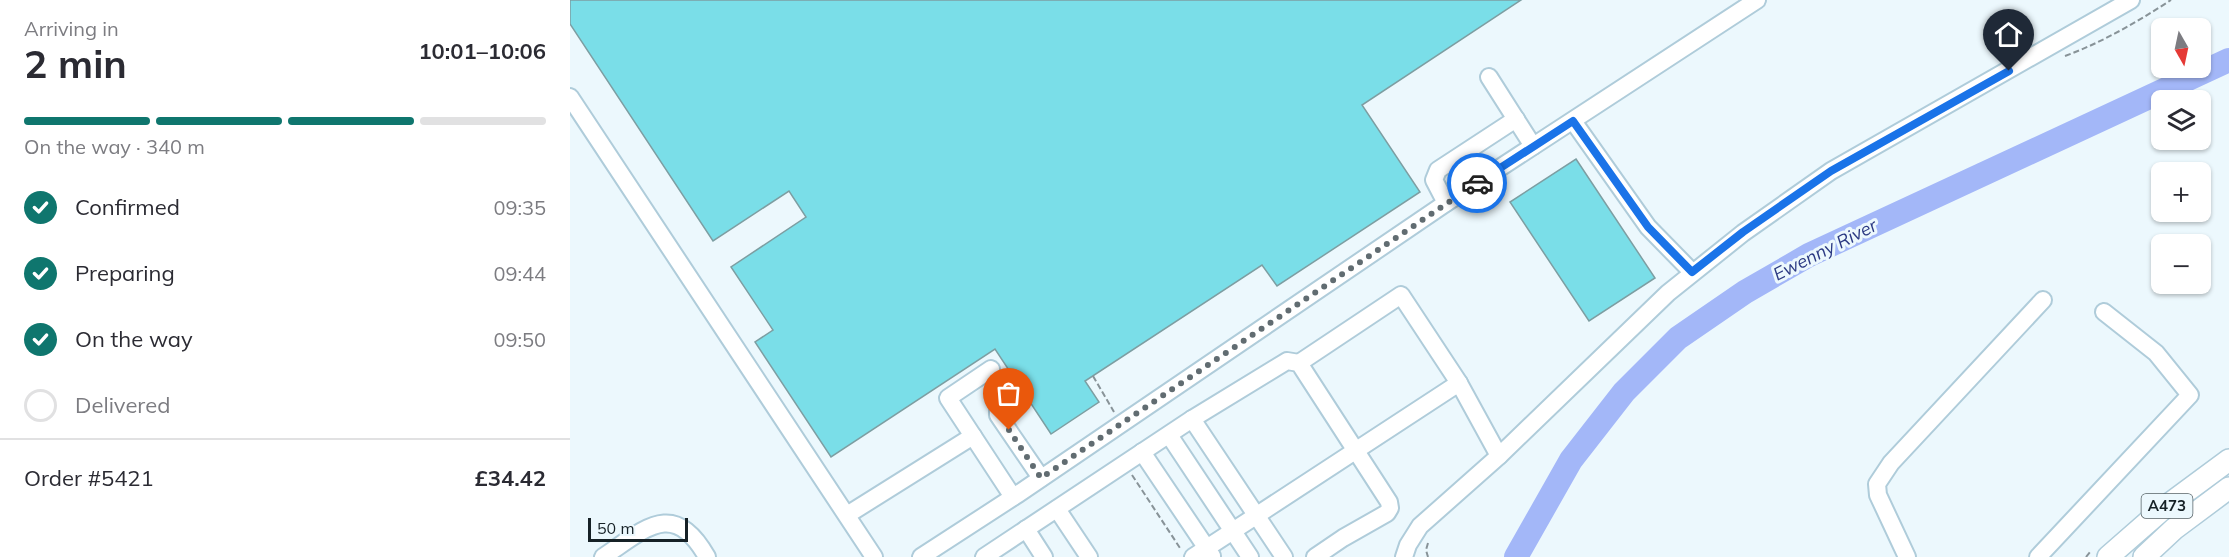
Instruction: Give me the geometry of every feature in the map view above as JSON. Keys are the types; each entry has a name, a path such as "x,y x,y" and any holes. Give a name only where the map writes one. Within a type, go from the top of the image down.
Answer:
{"main road":[{"name":"A473","path":"2108,557 2164,508 2229,460"},
{"name":"A473","path":"2144,557 2174,529 2229,488"}],"street":[{"path":"921,557 1446,203 1757,0"},
{"path":"1404,557 1408,544 1420,526 1499,456 1692,272 1743,232 1831,171 2131,0"},
{"path":"1489,77 1533,146"},
{"path":"570,97 874,557"},
{"path":"1446,203 1434,180 1438,170 1516,119"},
{"path":"1573,121 1648,227 1692,272"},
{"path":"984,557 1192,419 1287,361 1299,363 1401,296 1459,382 1499,456"},
{"path":"1907,557 1878,495 1877,484 1891,463 2043,300"},
{"path":"2038,557 2190,395 2156,353 2104,312"},
{"path":"1299,363 1389,502 1390,508 1387,513 1315,557"},
{"path":"991,369 948,398 1013,497"},
{"path":"1142,452 1204,554 1257,515 1459,382"},
{"path":"998,401 998,415 1041,478"},
{"path":"1192,419 1284,557"},
{"path":"1169,435 1250,557"},
{"path":"847,515 973,436"},
{"path":"1057,508 1089,557"},
{"path":"603,557 649,528 669,523 689,531 707,557"},
{"path":"1026,529 1044,557"}],"path":[{"path":"2058,59 2088,48 2171,0"},
{"path":"1428,542 1426,550 1428,557"}],"building":[{"path":"570,0 1521,0 1362,105 1420,192 1277,286 1262,265 1085,381 1099,402 1051,434 995,349 831,457 755,342 773,330 731,267 806,217 789,191 713,241 570,24"},
{"path":"1576,159 1655,278 1589,321 1510,202"}],"waterway":[{"name":"Ewenny River","path":"1516,557 1571,460 1624,392 1678,338 1745,292 1809,255 2229,60"}],"way so far":[{"path":"1009,430 1041,478 1477,183"}],"route":[{"path":"1477,183 1573,121 1648,227 1692,272 1743,232 1831,171 2009,71"}]}
